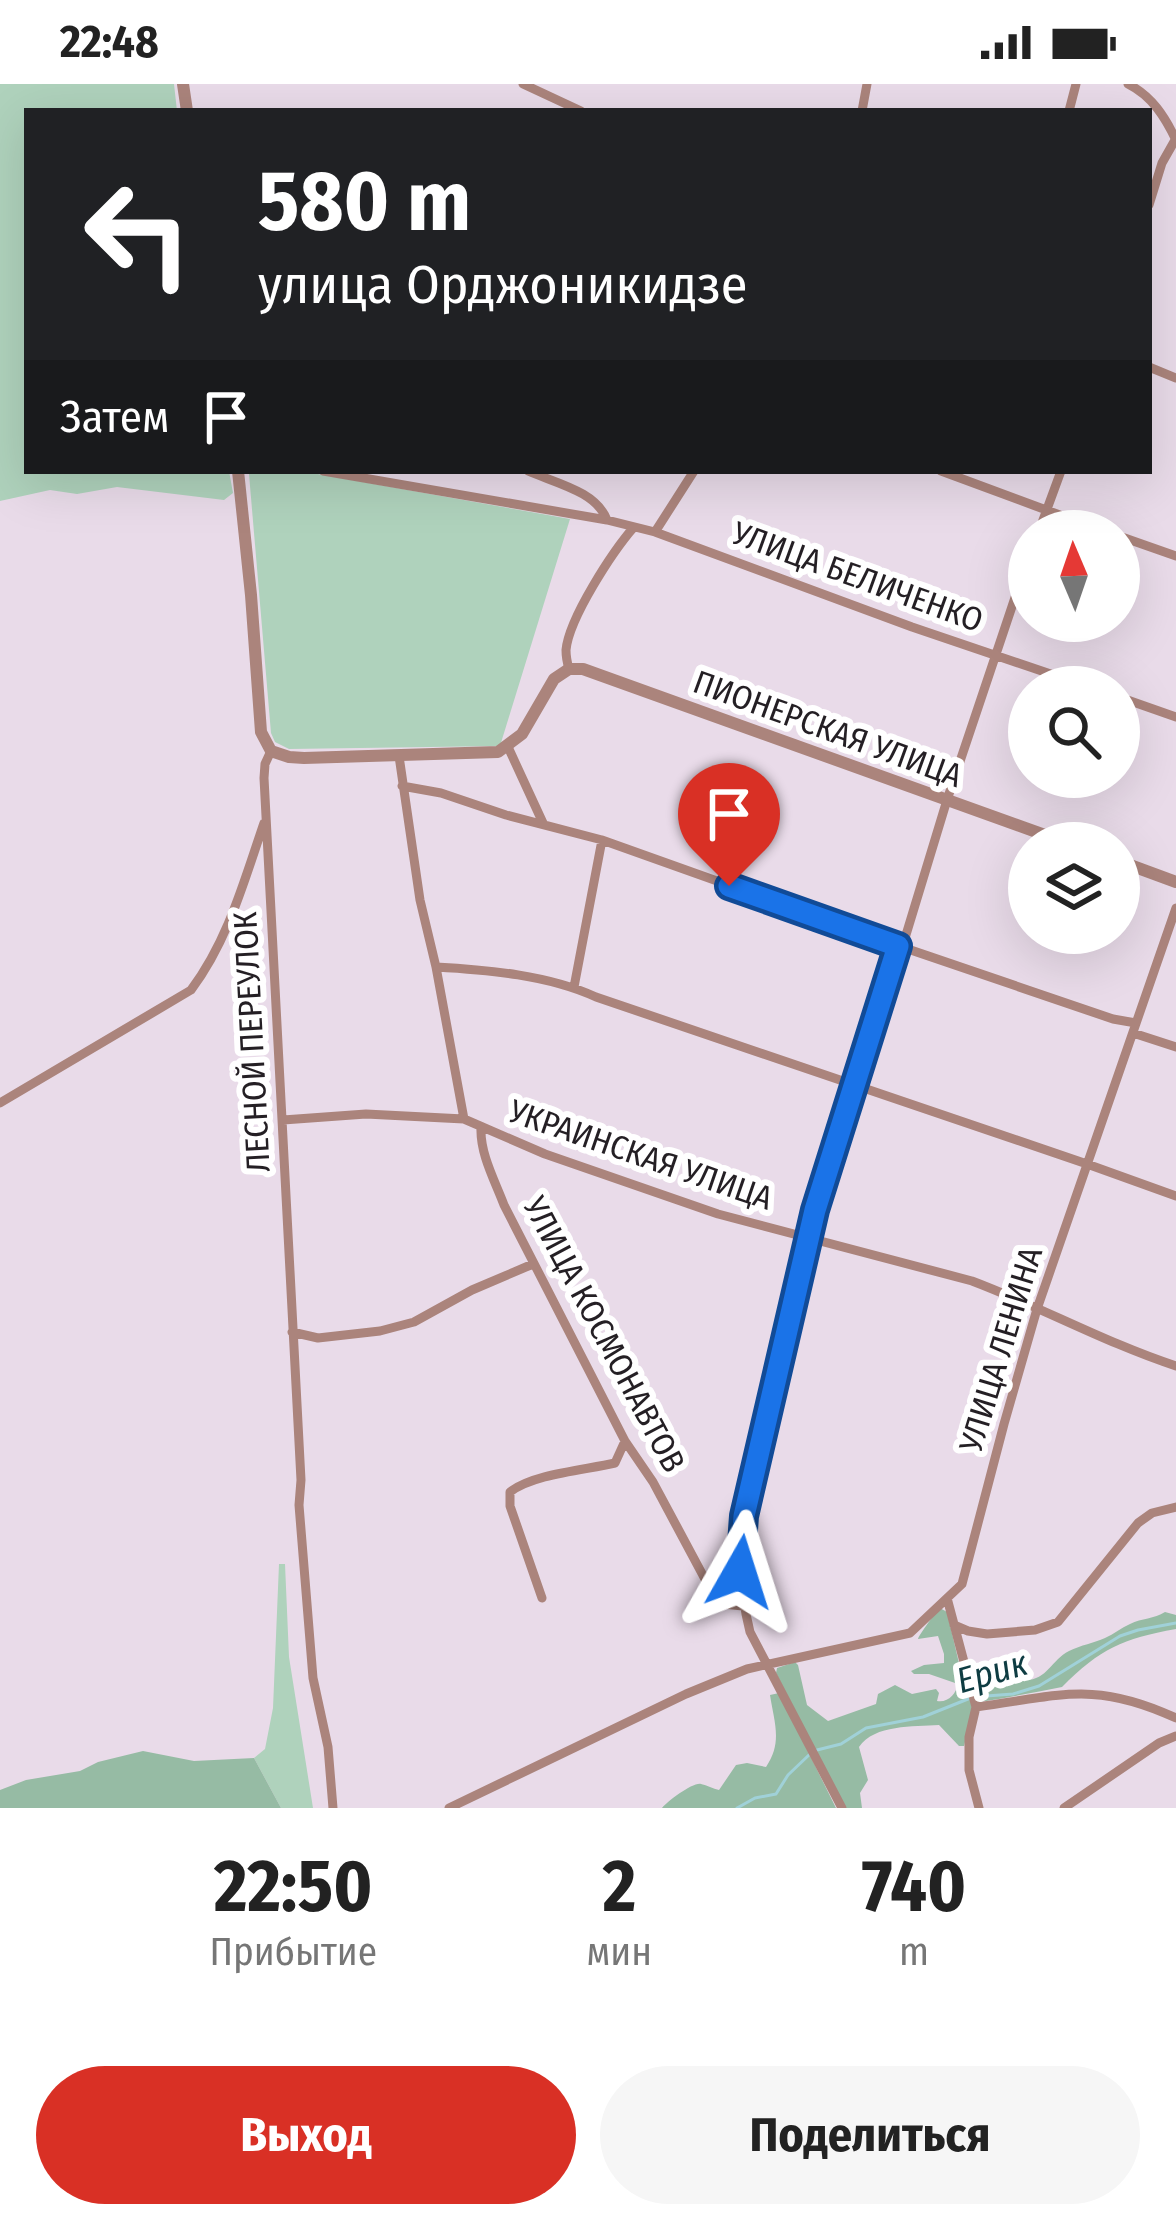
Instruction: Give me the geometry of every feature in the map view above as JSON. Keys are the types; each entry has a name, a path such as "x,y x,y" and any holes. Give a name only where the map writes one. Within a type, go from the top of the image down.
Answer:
{"street":[{"path":"523,84 575,108"},
{"path":"1128,84 1153,101 1175,140 1152,195"},
{"path":"238,474 261,732 271,751 304,758 486,754 508,747 522,734 554,679 569,670 566,656 571,631 607,562 634,526"},
{"name":"УЛИЦА БЕЛИЧЕНКО","path":"340,474 634,526 1029,666"},
{"name":"УЛИЦА БЕЛИЧЕНКО","path":"535,474 602,506 607,520"},
{"path":"655,532 692,474"},
{"path":"949,474 1041,510"},
{"path":"1047,510 1060,474"},
{"path":"1140,543 1176,556"},
{"path":"842,1808 750,1632 740,1572 744,1516 815,1210 1008,617"},
{"name":"ПИОНЕРСКАЯ УЛИЦА","path":"569,670 583,669 1008,822"},
{"path":"1140,705 1176,718"},
{"path":"508,747 543,823"},
{"name":"ЛЕСНОЙ ПЕРЕУЛОК","path":"271,751 264,778 301,1480 298,1505 313,1678 328,1747 333,1808"},
{"path":"399,756 420,900 464,1119"},
{"path":"402,786 442,793 602,840 1112,1019 1176,1047"},
{"path":"0,1103 191,990 210,965 226,929 266,818"},
{"path":"574,987 602,840"},
{"path":"1140,869 1176,882"},
{"name":"УЛИЦА ЛЕНИНА","path":"946,1598 962,1584 1037,1309 1176,908"},
{"path":"436,967 574,987 1176,1196"},
{"name":"УКРАИНСКАЯ УЛИЦА","path":"283,1120 366,1114 464,1119 545,1154 718,1214 972,1281 1176,1366"},
{"name":"УЛИЦА КОСМОНАВТОВ","path":"481,1128 504,1205 625,1441 653,1482 714,1596 723,1604 743,1606"},
{"path":"292,1331 318,1338 414,1322 533,1264"},
{"path":"614,1463 625,1441"},
{"path":"542,1598 510,1506 510,1492 531,1481 614,1463 641,1465"},
{"path":"954,1625 987,1634 1035,1630 1058,1622 1138,1522 1176,1507"},
{"path":"448,1808 747,1669 910,1633 946,1598 976,1707 969,1770 979,1808"},
{"path":"976,1707 1087,1692 1118,1696 1176,1718"},
{"path":"1064,1808 1176,1736"}],"green space":[{"path":"0,84 174,84 177,108 24,108 24,474 230,474 233,493 224,500 117,487 77,494 50,490 0,501"},
{"path":"249,474 318,474 570,519 500,746 289,749 275,742"},
{"path":"279,1564 285,1564 289,1657 313,1808 281,1808 254,1758 265,1749 273,1708"},
{"path":"940,1608 947,1612 974,1706 964,1746 939,1725 875,1734 859,1747 868,1780 860,1793 862,1808 845,1808 777,1668 798,1665 807,1705 828,1721 876,1704 878,1694 895,1685 912,1694 936,1689 937,1701 945,1701 958,1684 911,1671 944,1663 938,1636 918,1639"},
{"path":"1165,1612 1176,1615 1176,1629 1113,1647 1062,1687 979,1702 970,1672 1000,1670 1008,1676 1032,1679 1069,1651"},
{"path":"779,1693 836,1808 662,1808 697,1784 719,1790 736,1765 766,1767 776,1740 770,1695"},
{"path":"143,1751 194,1761 254,1758 281,1808 0,1808 0,1790"}],"waterway":[{"name":"Ерик","path":"817,1750 841,1744 866,1728 923,1717 973,1697 1013,1694 1039,1686 1120,1636 1176,1623"},
{"name":"Ерик","path":"737,1808 776,1794 810,1754"}],"route":[{"path":"729,886 898,946 815,1210 744,1516 740,1572"}]}
